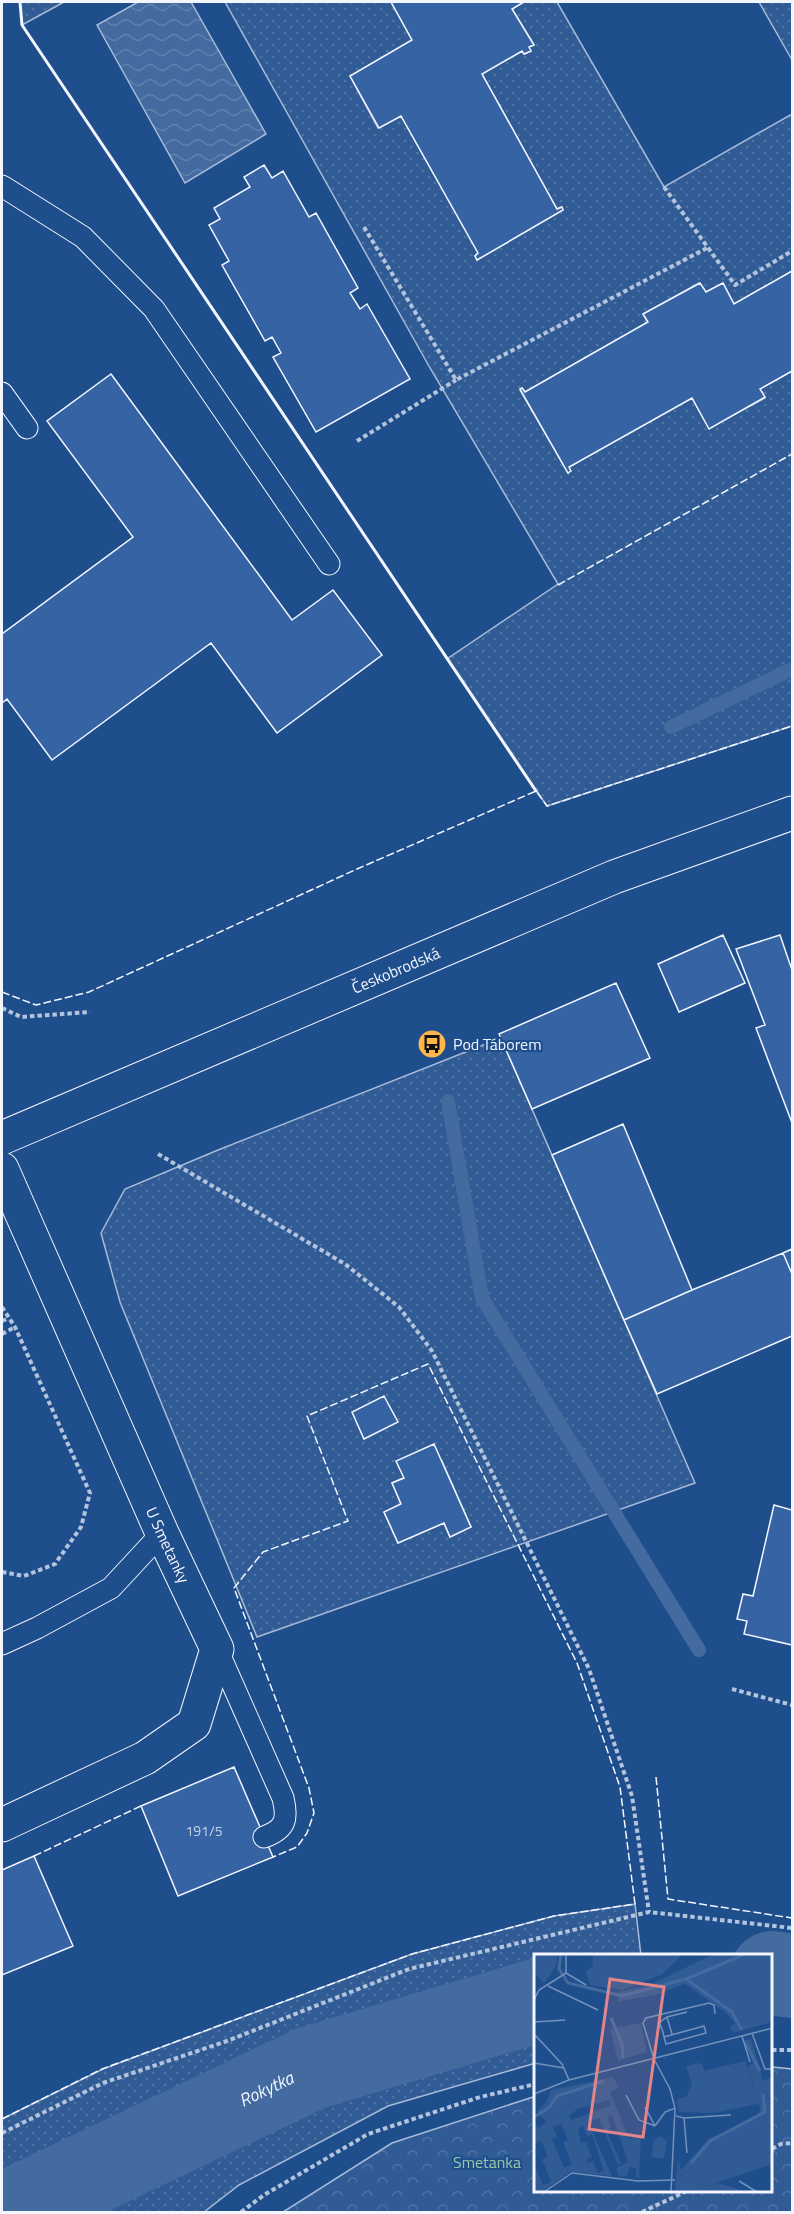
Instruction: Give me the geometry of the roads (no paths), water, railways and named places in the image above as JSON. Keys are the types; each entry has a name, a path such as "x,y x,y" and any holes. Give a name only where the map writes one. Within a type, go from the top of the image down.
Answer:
{"main road":[{"name":"Českobrodská","path":"2,1137 614,877 792,813"},
{"name":"U Smetanky","path":"2,1169 162,1533 217,1649"},
{"path":"2,1825 144,1758 194,1724 217,1649"}],"lane":[{"path":"2,186 83,237 154,309 329,564"},
{"path":"2,393 27,428"},
{"path":"2,1644 38,1628 111,1588 162,1533"},
{"path":"217,1649 283,1798 286,1812 284,1822 279,1830 264,1837"}],"water":[{"path":"138,2 191,2 266,134 185,183 97,25"}],"waterway":[{"path":"671,727 792,669"},
{"path":"448,1101 482,1298 699,1650"},
{"name":"Rokytka","path":"773,1973 792,1976"},
{"name":"Rokytka","path":"9,2212 311,2068 534,2002"}],"place":[{"name":"Pod Táborem","path":"432,1044"}],"park label":[{"name":"Smetanka","path":"487,2162"}]}
